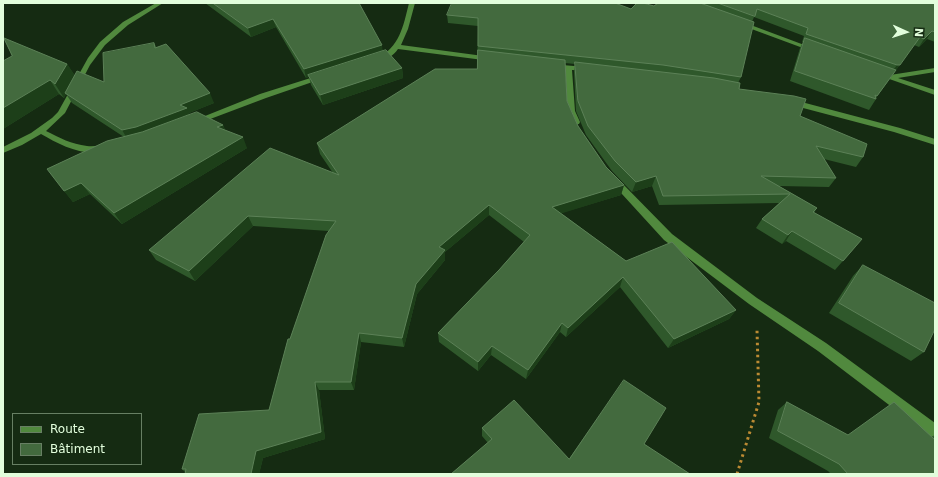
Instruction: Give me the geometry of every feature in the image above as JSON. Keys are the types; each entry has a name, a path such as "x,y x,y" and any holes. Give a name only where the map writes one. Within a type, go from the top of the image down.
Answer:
{"street":[{"path":"3,150 24,141 54,122 61,113 96,51 110,36 127,22 160,3"},
{"path":"369,62 385,58 398,47 412,3"},
{"path":"735,22 823,54"},
{"path":"398,47 497,60"},
{"path":"547,65 591,70"},
{"path":"568,67 571,110 578,130"},
{"path":"890,78 935,70"},
{"path":"875,72 935,93"},
{"path":"189,124 263,96 331,74"},
{"path":"780,99 897,130 935,142"},
{"path":"41,131 66,145 88,149 113,148"},
{"path":"608,174 668,237 753,301 822,347 935,431"}],"path":[{"path":"737,474 759,402 759,349 753,301"}],"building":[{"path":"213,3 359,3 382,45 304,69 273,19 248,28"},
{"path":"452,3 615,3 631,9 637,3 654,6 658,3 700,3 754,22 741,77 663,65 478,46 478,18 447,15"},
{"path":"718,3 935,3 935,32 932,31 924,39 920,37 900,65 897,65 806,34 808,28 757,9 755,16"},
{"path":"4,38 67,64 55,84 50,80 3,108 3,61 12,56"},
{"path":"805,38 896,70 877,96 875,95 876,99 795,71"},
{"path":"154,43 155,48 166,44 210,93 180,105 187,108 136,127 122,130 65,93 77,71 104,82 103,53"},
{"path":"386,50 402,68 320,95 308,75"},
{"path":"478,50 565,60 567,101 578,126 606,167 624,185 552,207 626,261 672,242 736,310 674,339 623,277 568,328 562,323 528,370 492,346 478,362 438,333 499,270 530,235 489,205 439,247 445,250 416,284 402,338 359,333 351,382 315,382 321,432 256,451 251,474 185,474 186,469 182,469 199,414 269,410 288,339 290,339 326,235 336,221 248,216 189,271 149,250 270,148 339,175 317,143 435,69 477,69"},
{"path":"575,62 714,78 740,83 739,89 806,99 800,116 867,144 863,157 816,146 836,178 761,176 817,208 813,212 862,239 843,261 792,231 788,235 762,219 790,194 663,196 656,176 636,182 615,161 588,126 578,101"},
{"path":"197,112 223,125 217,127 243,137 114,213 81,183 64,191 47,169 107,141 142,132"},
{"path":"863,265 935,303 935,329 924,352 839,303"},
{"path":"624,380 666,408 644,444 690,474 451,474 492,439 482,428 514,400 569,459"},
{"path":"787,402 848,435 894,402 934,439 935,438 935,474 848,474 839,464 778,431"}]}
